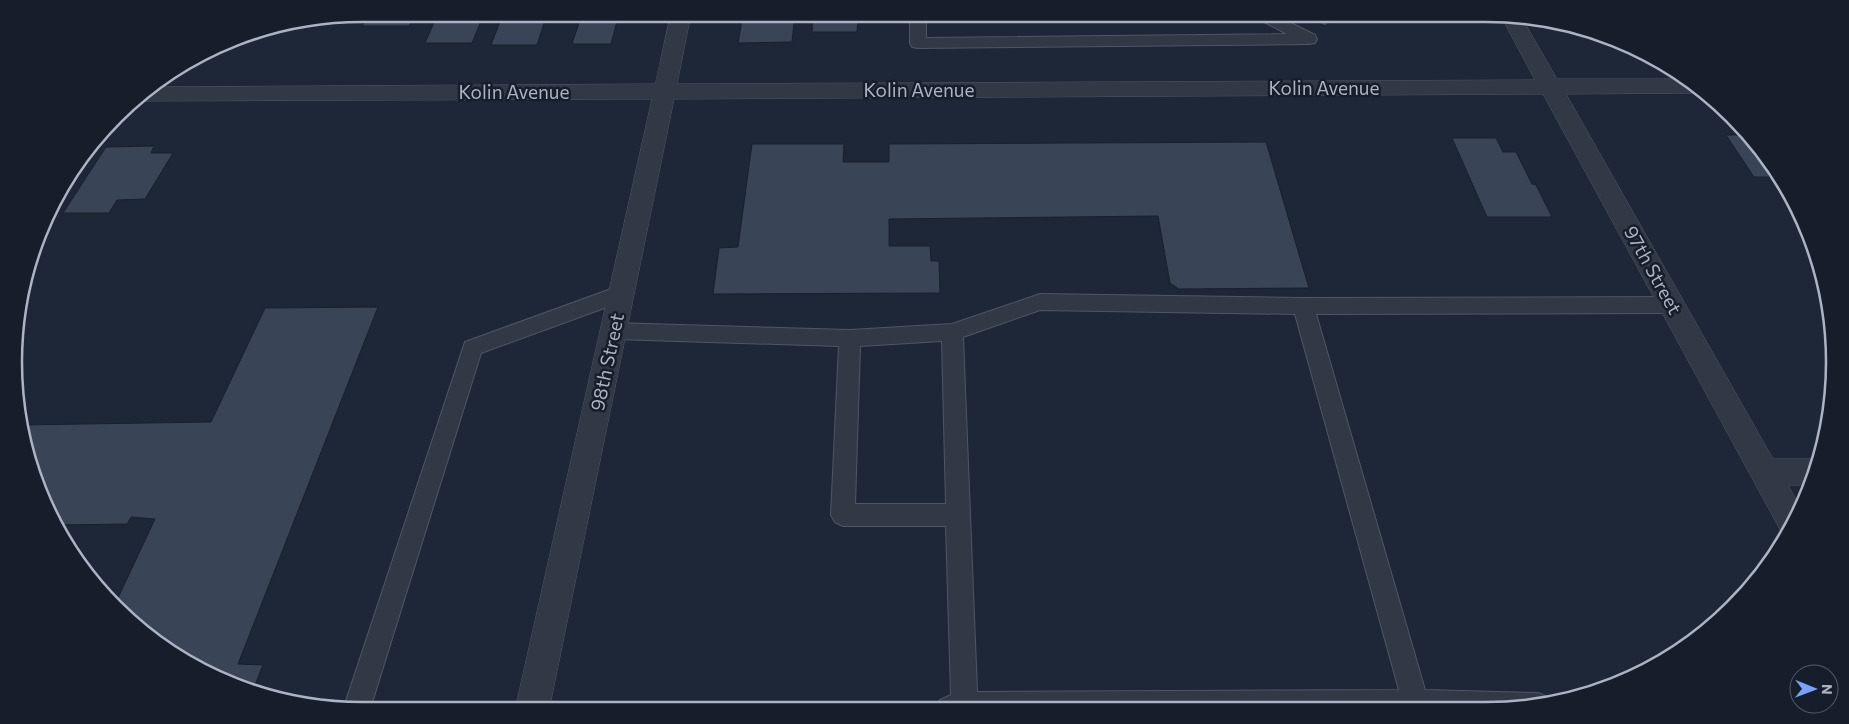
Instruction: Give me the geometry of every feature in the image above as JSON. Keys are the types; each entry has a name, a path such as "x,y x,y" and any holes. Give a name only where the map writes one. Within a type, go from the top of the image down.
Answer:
{"street":[{"name":"98th Street","path":"534,702 679,22"},
{"name":"97th Street","path":"1515,24 1789,516"},
{"name":"Kolin Avenue","path":"154,94 1684,86"},
{"path":"1765,472 1808,472"}],"lane":[{"path":"918,22 918,43 1309,39 1276,22"},
{"path":"359,702 472,348 622,293"},
{"path":"614,332 850,338 952,332 1040,302 1303,306 1673,306"},
{"path":"1303,306 1416,702"},
{"path":"952,332 957,515 956,702"},
{"path":"850,338 843,515 957,515"}],"building":[{"path":"364,22 411,22 409,26 362,26"},
{"path":"434,22 481,22 472,43 425,43"},
{"path":"500,22 544,22 537,45 491,45"},
{"path":"579,22 617,22 611,44 572,44"},
{"path":"742,22 794,22 792,42 738,43"},
{"path":"813,22 858,22 857,32 812,32"},
{"path":"1317,22 1330,22 1325,26"},
{"path":"1726,135 1739,135 1772,177 1754,177"},
{"path":"1452,138 1496,138 1503,152 1516,152 1532,184 1536,185 1552,217 1487,217"},
{"path":"1266,142 1309,288 1179,289 1170,283 1158,216 889,219 889,246 930,246 931,261 939,261 940,293 713,294 719,248 738,247 752,144 844,144 843,162 889,162 889,144"},
{"path":"154,146 151,153 173,153 145,199 117,200 109,213 63,213 106,147"},
{"path":"378,307 238,664 263,665 255,684 232,676 192,656 155,631 118,598 155,519 131,517 127,524 64,525 48,492 34,450 28,425 211,422 265,308"}]}
